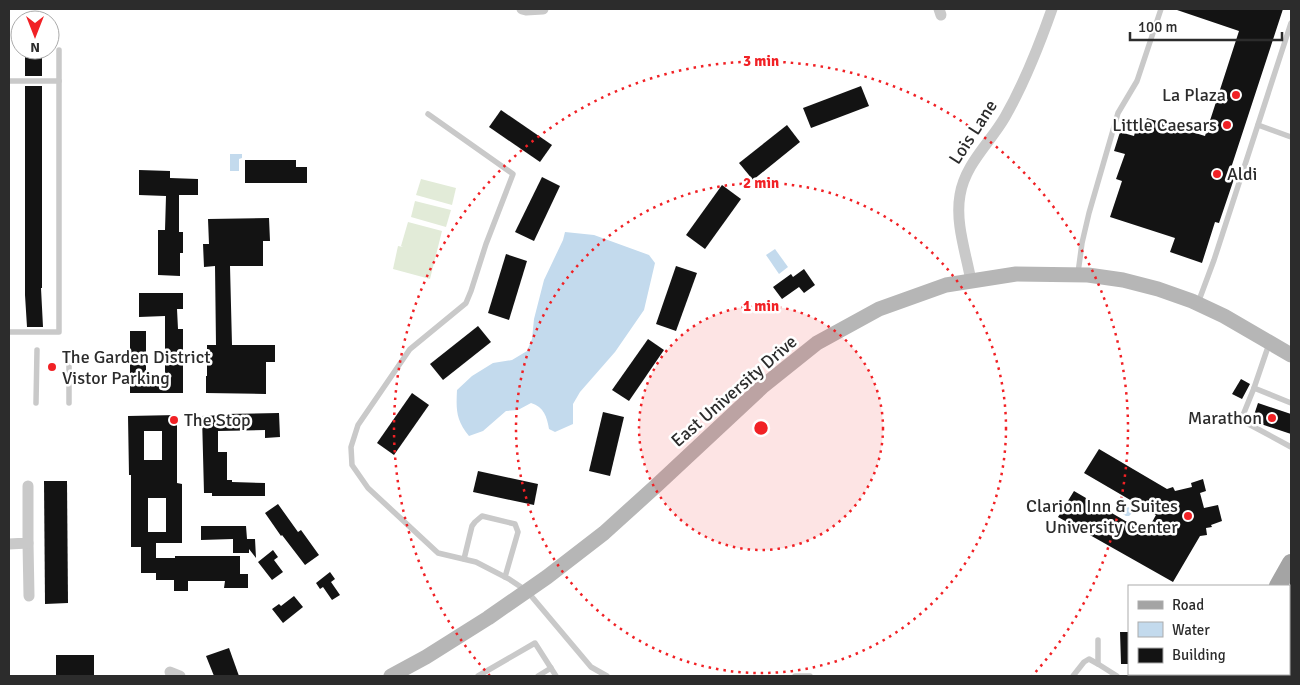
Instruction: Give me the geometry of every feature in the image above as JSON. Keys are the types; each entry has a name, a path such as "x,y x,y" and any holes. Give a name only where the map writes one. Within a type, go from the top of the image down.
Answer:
{"main road":[{"name":"East University Drive","path":"391,676 410,669 488,618 547,577 604,533 762,387 817,344 879,309 946,285 1016,274 1088,275 1123,280 1158,289 1224,316 1291,355"},
{"path":"1279,585 1291,563"}],"street":[{"path":"522,9 543,9"},
{"name":"Lois Lane","path":"971,281 958,206 964,178 970,166 1005,118 1026,77 1052,9"},
{"path":"28,486 29,596"},
{"path":"9,544 28,543"}],"lane":[{"path":"1078,275 1082,243 1118,113 1137,81 1161,9"},
{"path":"1197,304 1214,260 1291,23"},
{"path":"9,332 59,332 59,60"},
{"path":"9,81 59,81"},
{"path":"428,114 513,174 466,303 410,349 358,425 351,447 352,464 368,488 438,553 476,562 527,591 591,668 607,676"},
{"path":"1258,125 1291,137"},
{"path":"1269,342 1241,420 1291,447"},
{"path":"36,403 37,350"},
{"path":"69,353 69,403"},
{"path":"1254,388 1291,403"},
{"path":"464,559 472,526 482,516 515,524 518,532 505,577"},
{"path":"1098,640 1098,664"},
{"path":"478,676 535,642 556,676"},
{"path":"1073,676 1084,662 1089,660 1117,676"},
{"path":"538,676 551,668"},
{"path":"795,676 810,676"}],"green space":[{"path":"421,179 456,188 452,205 416,195"},
{"path":"415,201 451,210 446,227 411,217"},
{"path":"408,222 442,231 430,279 393,269 398,246 403,247 401,246"}],"water":[{"path":"230,154 242,154 242,158 239,159 239,171 230,171"},
{"path":"565,232 594,235 649,255 655,263 644,310 615,352 580,392 573,404 573,424 555,432 549,429 542,410 531,403 518,410 506,411 483,431 469,436 458,414 457,390 472,376 493,363 512,360 527,351 532,339 534,319 544,280"},
{"path":"775,249 788,267 779,274 766,255"},
{"path":"1119,501 1125,507 1131,509 1132,513 1129,516 1118,511 1116,504"}],"building":[{"path":"1177,9 1283,9 1231,168 1237,170 1219,223 1215,222 1202,263 1170,252 1175,238 1110,217 1122,181 1116,179 1125,154 1114,151 1120,132 1134,136 1137,125 1144,127 1147,118 1205,136 1239,31"},
{"path":"25,60 42,60 42,76 25,76"},
{"path":"25,86 42,86 41,288 43,327 27,327 25,295"},
{"path":"861,86 869,106 811,128 803,108"},
{"path":"501,110 552,145 540,162 489,127"},
{"path":"787,125 800,142 753,180 739,163"},
{"path":"245,160 296,160 296,167 307,167 307,183 245,183"},
{"path":"139,170 170,171 170,178 198,179 198,195 179,195 179,232 183,232 183,253 180,253 180,276 158,275 158,230 165,230 166,196 139,195"},
{"path":"542,177 560,186 534,241 515,232"},
{"path":"722,185 741,199 705,249 686,235"},
{"path":"269,218 270,241 263,241 263,266 230,266 232,345 275,345 275,362 266,362 266,394 206,393 207,345 216,345 215,266 204,267 203,244 209,244 208,219"},
{"path":"506,254 527,261 509,320 488,313"},
{"path":"676,266 697,273 676,331 656,324"},
{"path":"804,269 815,285 804,293 799,287 782,299 773,287 791,274 793,277"},
{"path":"139,293 183,293 183,309 177,309 178,329 183,329 183,393 130,393 130,331 146,331 146,378 165,378 165,316 139,317"},
{"path":"478,326 491,342 443,380 430,364"},
{"path":"648,339 664,350 629,401 612,390"},
{"path":"1241,379 1250,384 1242,399 1232,394"},
{"path":"412,393 429,405 394,455 377,443"},
{"name":"Marathon","path":"1258,403 1291,414 1291,434 1252,421"},
{"path":"603,412 624,417 610,476 589,471"},
{"path":"279,413 280,437 265,438 265,430 218,431 218,452 227,452 227,480 232,480 232,482 265,483 265,496 212,496 212,493 204,493 202,416"},
{"path":"177,415 177,483 182,484 182,543 156,543 156,558 175,558 175,556 240,556 240,574 248,574 248,588 224,588 225,581 188,581 188,591 174,591 174,580 156,580 156,573 141,573 141,547 131,547 131,475 129,475 128,416","holes":["144,431 162,431 162,460 144,460","148,498 166,498 166,532 148,532"]},
{"name":"Clarion Inn & Suites University Center","path":"1099,449 1167,489 1173,487 1175,491 1192,487 1191,483 1203,479 1206,491 1200,493 1204,508 1218,505 1222,521 1206,528 1207,535 1200,536 1173,582 1058,517 1074,491 1146,533 1156,515 1084,473"},
{"path":"478,471 538,484 534,505 473,492"},
{"path":"44,481 67,481 68,603 45,604"},
{"path":"278,504 298,532 301,530 319,555 305,565 265,513"},
{"path":"201,526 246,526 247,539 255,539 256,558 249,549 249,553 233,553 233,539 201,540"},
{"path":"273,550 278,557 274,560 283,572 272,580 258,562"},
{"path":"330,572 335,579 331,582 340,595 332,600 323,587 320,589 316,583"},
{"path":"294,596 303,607 283,623 272,609 279,604 281,606"},
{"path":"1120,632 1128,632 1128,664 1121,664"},
{"path":"229,648 239,676 214,676 206,656"},
{"path":"56,655 94,655 94,676 56,676"}],"place":[{"name":"La Plaza","path":"1236,95"},
{"name":"Little Caesars","path":"1227,125"},
{"name":"Aldi","path":"1217,174"},
{"name":"The Garden District Vistor Parking","path":"52,367"},
{"name":"Marathon","path":"1272,418"},
{"name":"The Stop","path":"174,420"},
{"name":"Clarion Inn & Suites University Center","path":"1188,516"}]}
